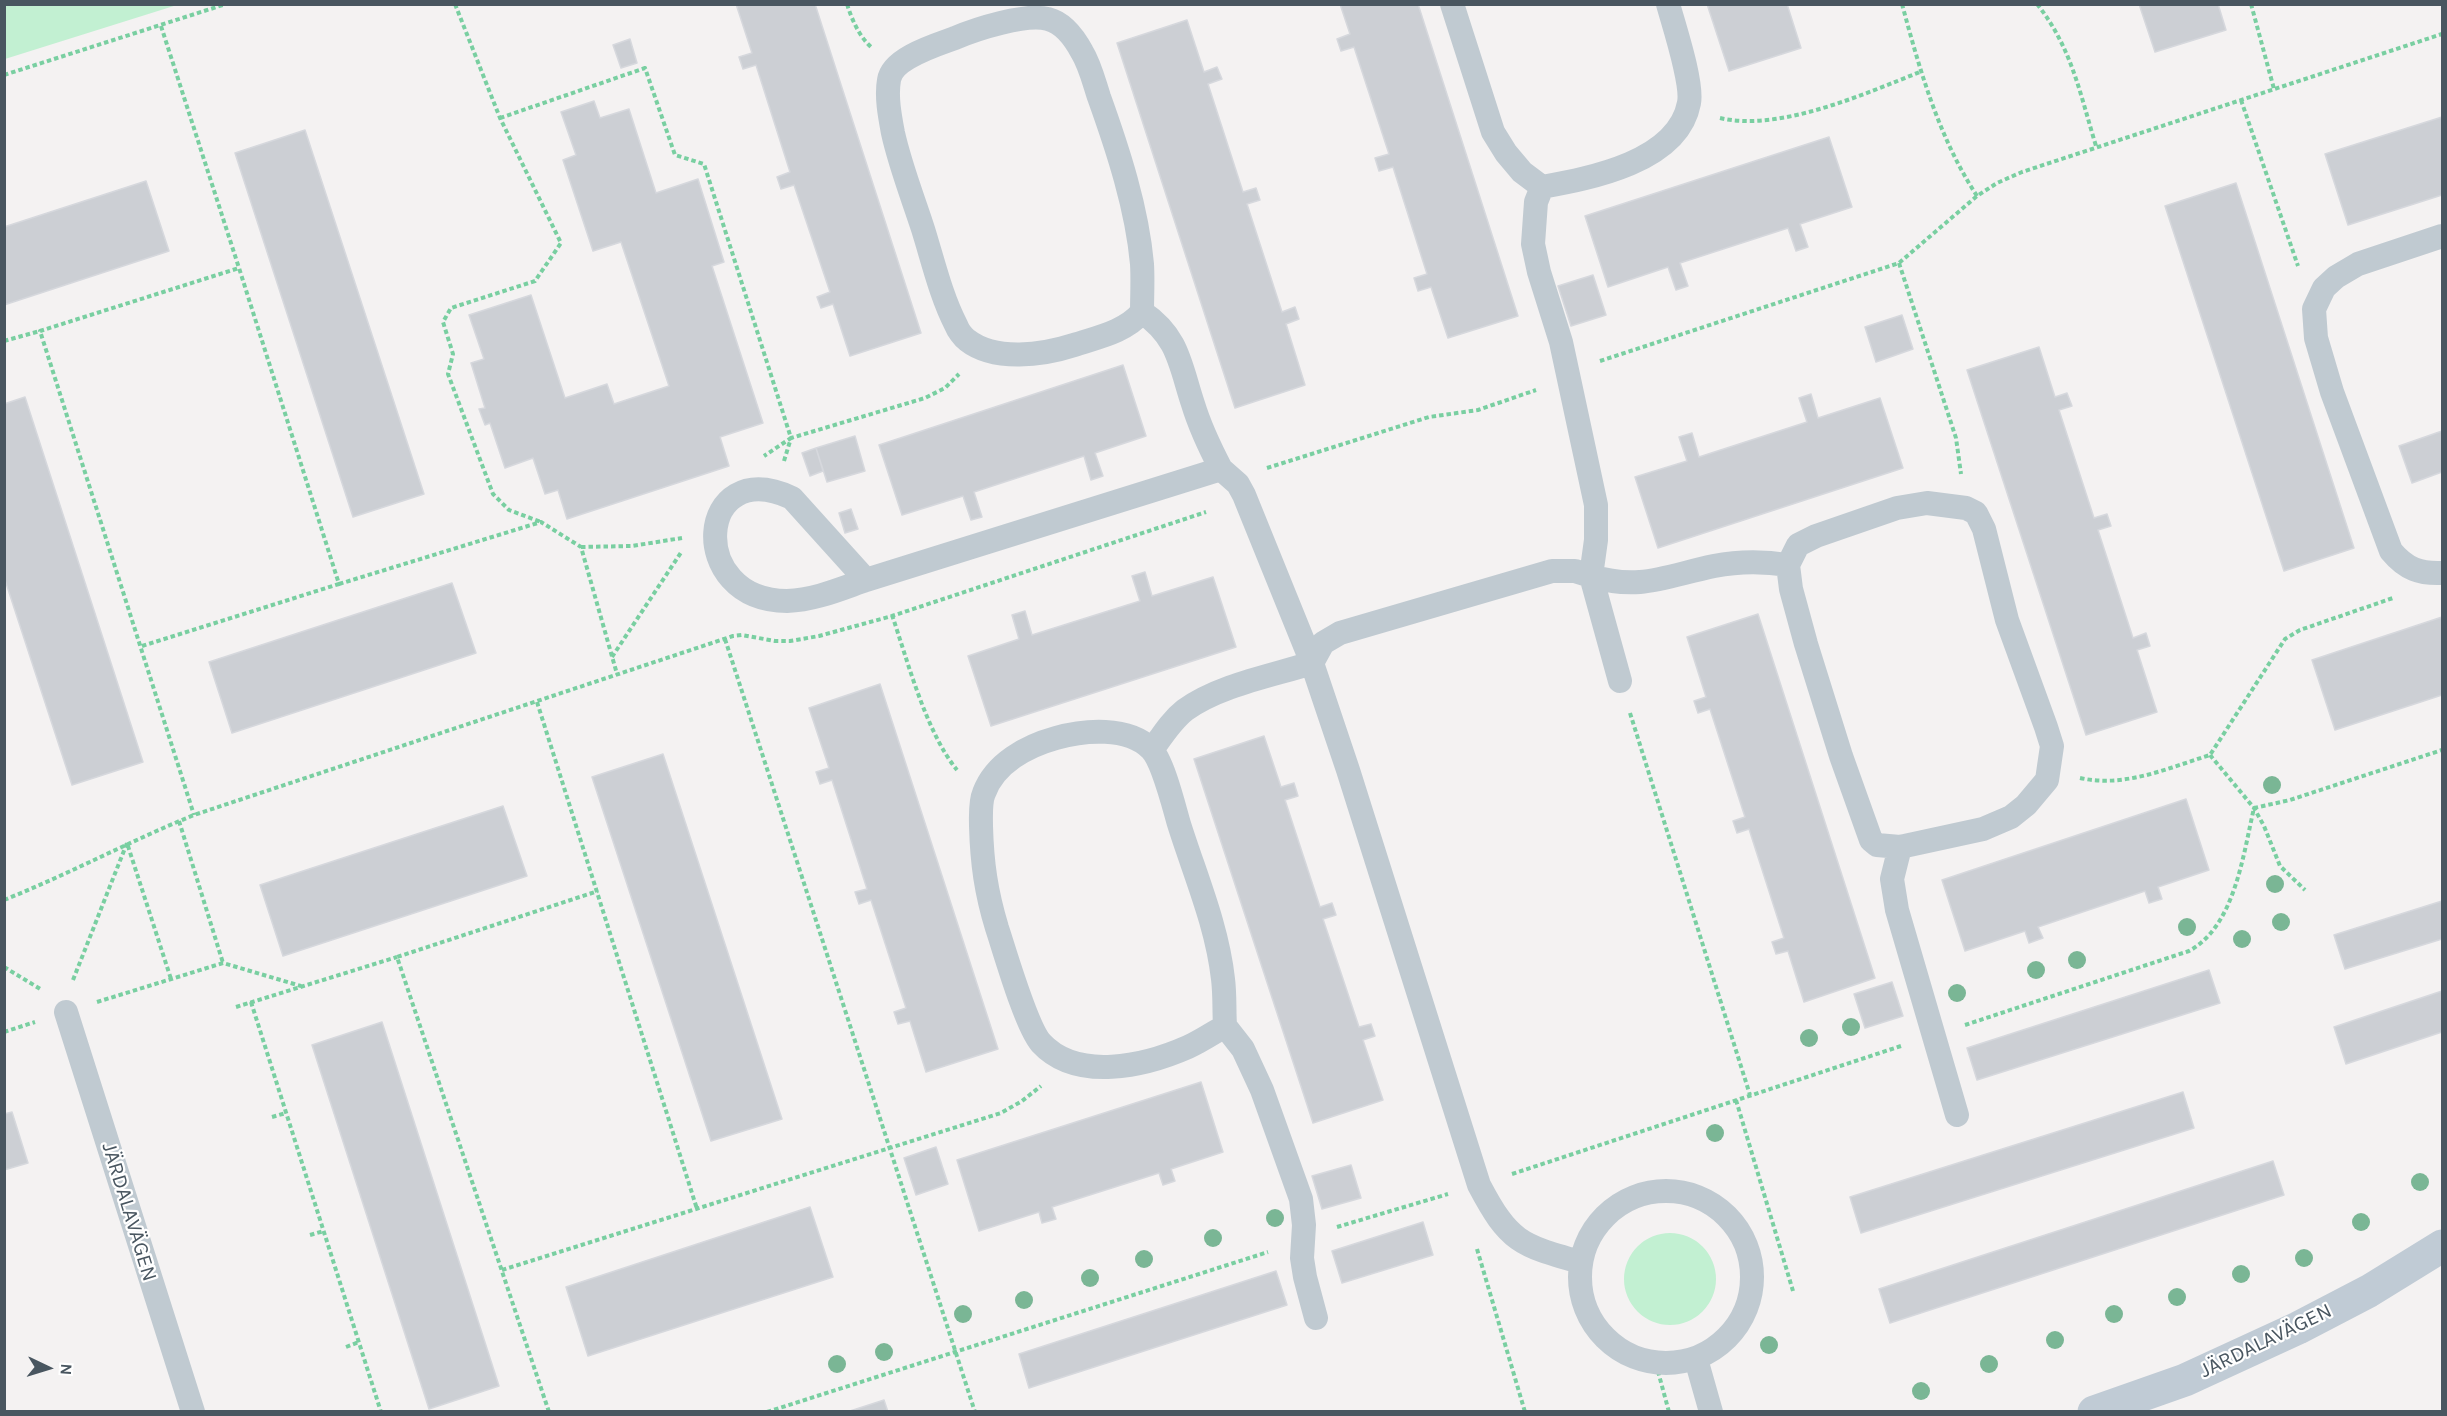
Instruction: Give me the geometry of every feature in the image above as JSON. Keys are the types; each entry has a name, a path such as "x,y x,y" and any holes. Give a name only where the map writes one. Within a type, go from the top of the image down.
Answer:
{"street":[{"name":"JÄRDALAVÄGEN","path":"2094,1412 2185,1380 2298,1328 2369,1291 2438,1246"}],"lane":[{"path":"1452,4 1493,132 1506,153 1522,172 1542,187 1583,180 1623,166 1650,154 1676,133 1684,121 1690,102 1683,58 1668,4"},
{"path":"1048,19 1064,28 1084,54 1106,116 1131,199 1142,265 1142,312 1134,321 1117,331 1058,351 1012,354 981,349 966,339 956,327 897,145 888,97 889,79 894,67 915,54 999,23 1048,19"},
{"path":"1542,187 1536,202 1533,244 1539,272 1561,342 1596,506 1596,540 1591,576 1620,681"},
{"path":"2442,236 2358,264 2336,277 2324,288 2314,309 2316,338 2332,392 2391,551 2400,561 2416,572 2442,573"},
{"path":"1142,312 1157,322 1174,343 1200,424 1221,469 1238,484 1244,495 1312,663 1479,1185 1503,1223 1523,1243 1580,1262"},
{"path":"873,578 792,498 776,491 758,489 743,491 729,500 719,516 714,534 716,554 725,572 758,596 785,601 810,599 1221,469"},
{"path":"1927,503 1958,507 1976,513 1984,529 2007,620 2052,746 2047,780 2026,805 2011,817 1983,829 1900,847 1877,845 1871,840 1841,756 1806,644 1791,589 1788,565 1798,545 1816,536 1897,508 1927,503"},
{"path":"1152,750 1169,725 1184,711 1205,699 1312,663 1323,643 1340,633 1552,571 1575,571 1608,582 1630,584 1651,582 1715,566 1745,562 1788,565"},
{"path":"1225,1026 1188,1047 1159,1057 1098,1067 1075,1064 1056,1056 1039,1041 1005,955 989,902 981,856 983,794 993,776 1008,760 1048,740 1071,734 1113,732 1137,740 1152,750 1163,774 1207,905 1218,946 1224,980 1225,1026 1244,1049 1262,1090 1301,1199 1305,1277 1316,1318"},
{"path":"1900,847 1893,879 1897,910 1957,1115"},
{"name":"JÄRDALAVÄGEN","path":"66,1012 193,1412"},
{"path":"1663,1191 1686,1193 1708,1202 1727,1216 1742,1235 1750,1257 1753,1281 1748,1305 1737,1328 1719,1346 1696,1359 1676,1364 1656,1364 1633,1358 1612,1346 1596,1329 1585,1308 1580,1285 1580,1262 1588,1239 1601,1220 1619,1205 1640,1195 1663,1191"},
{"path":"1696,1359 1711,1412"}],"path":[{"path":"4,75 226,4"},
{"path":"455,4 500,118 561,243 535,281 451,308 443,322 453,354 448,374 493,494 509,510 541,522 581,547 617,674"},
{"path":"847,4 852,21 865,42 894,67"},
{"path":"1902,4 1920,72 1946,138 1963,174 1977,196"},
{"path":"2037,4 2051,21 2068,52 2096,147"},
{"path":"2251,4 2274,89"},
{"path":"161,26 339,584"},
{"path":"500,118 645,68 675,155 704,164 791,438 776,491"},
{"path":"1687,109 1723,119 1755,122 1780,118 1856,97 1920,72"},
{"path":"2241,100 2295,262 2305,279 2324,288"},
{"path":"1899,263 1956,438 1961,471 1958,507"},
{"path":"4,341 239,268"},
{"path":"40,331 194,815"},
{"path":"791,438 925,398 945,388 981,349"},
{"path":"142,646 541,522"},
{"path":"612,657 693,536 714,534"},
{"path":"2049,766 2082,778 2118,781 2129,780 2210,755 2285,639 2308,627 2397,596 2409,588 2416,572"},
{"path":"873,578 939,740 955,769 983,794"},
{"path":"725,639 975,1412"},
{"path":"1620,681 1750,1095"},
{"path":"537,702 697,1209"},
{"path":"2254,808 2290,800 2442,750"},
{"path":"2210,755 2254,808 2280,866 2305,890"},
{"path":"767,1412 1303,1239 1479,1185 2189,951 2212,935 2222,918 2243,855 2254,808"},
{"path":"178,821 223,963"},
{"path":"72,982 127,843 171,979"},
{"path":"236,1007 598,891"},
{"path":"397,957 549,1412"},
{"path":"4,1032 223,963 301,986"},
{"path":"4,967 44,991"},
{"path":"251,1002 381,1412"},
{"path":"502,1270 1001,1113 1039,1089 1063,1059"},
{"path":"1736,1100 1793,1291"},
{"path":"272,1117 286,1113"},
{"path":"310,1235 324,1231"},
{"path":"1475,1241 1525,1412"},
{"path":"346,1347 359,1342"},
{"path":"1656,1364 1669,1412"}],"green space":[{"path":"5,4 177,4 177,5 5,59"},
{"path":"1670,1233 1688,1236 1703,1246 1713,1261 1716,1279 1713,1297 1703,1312 1688,1322 1670,1325 1652,1322 1637,1312 1627,1297 1624,1279 1627,1261 1637,1246 1652,1236"}],"building":[{"path":"736,4 815,4 921,333 850,356 833,304 821,308 817,297 830,292 794,185 781,189 777,177 790,172 756,65 743,69 739,57 752,53"},
{"path":"1340,4 1418,4 1518,316 1448,338 1431,287 1418,291 1414,278 1427,274 1393,167 1379,171 1375,158 1389,154 1354,47 1341,51 1337,39 1350,34"},
{"path":"1707,4 1787,4 1801,48 1729,71"},
{"path":"2139,4 2218,4 2226,30 2155,52"},
{"path":"1187,20 1204,72 1217,67 1222,79 1208,84 1243,192 1256,188 1260,200 1247,204 1282,312 1295,307 1299,319 1286,324 1305,385 1235,408 1117,43"},
{"path":"630,39 637,63 621,68 613,45"},
{"path":"594,101 600,118 629,109 656,193 698,179 724,262 712,266 763,423 720,437 729,466 567,519 558,490 545,494 533,458 505,468 490,423 485,425 479,409 485,408 471,363 484,359 469,315 531,295 565,398 607,384 614,404 669,386 621,242 593,251 563,160 576,155 561,112"},
{"path":"2442,117 2442,195 2348,225 2325,154"},
{"path":"305,130 424,494 353,517 235,153"},
{"path":"1829,137 1852,207 1800,224 1808,247 1796,251 1788,228 1680,263 1688,286 1676,290 1668,267 1608,287 1585,216"},
{"path":"146,181 169,251 4,305 4,227"},
{"path":"2236,183 2354,548 2284,571 2165,206"},
{"path":"1593,275 1606,315 1571,326 1558,286"},
{"path":"1902,315 1913,349 1876,362 1865,327"},
{"path":"2039,347 2055,397 2067,393 2072,406 2059,410 2094,518 2107,514 2111,526 2098,530 2133,638 2146,633 2150,646 2137,650 2157,712 2086,735 1967,370"},
{"path":"1123,365 1146,436 1095,453 1103,476 1091,480 1084,456 974,492 982,517 971,520 963,496 902,515 879,445"},
{"path":"1811,394 1818,418 1880,398 1903,468 1658,548 1635,477 1687,461 1679,437 1692,433 1699,457 1807,422 1799,398"},
{"path":"25,397 143,762 72,785 4,577 4,404"},
{"path":"2442,431 2442,472 2412,483 2399,446"},
{"path":"855,436 865,471 827,482 816,448"},
{"path":"816,448 823,471 810,476 802,453"},
{"path":"851,509 858,529 845,533 839,513"},
{"path":"1145,572 1152,596 1213,577 1236,647 991,726 968,656 1019,639 1012,615 1025,611 1032,635 1140,601 1132,576"},
{"path":"452,583 476,653 232,733 209,662"},
{"path":"1758,614 1875,978 1804,1002 1788,951 1776,954 1772,942 1784,938 1749,829 1737,833 1733,821 1745,817 1710,709 1698,713 1694,701 1706,697 1687,637"},
{"path":"2442,617 2442,695 2335,730 2312,660"},
{"path":"880,684 998,1049 926,1072 910,1021 898,1024 894,1012 906,1008 871,900 859,904 855,892 867,889 832,780 820,784 816,772 829,768 809,708"},
{"path":"1264,736 1281,787 1294,783 1298,796 1285,800 1320,907 1332,903 1336,915 1323,919 1359,1027 1371,1024 1375,1036 1363,1040 1383,1100 1313,1123 1194,759"},
{"path":"663,754 782,1119 711,1141 592,777"},
{"path":"2186,799 2209,870 2158,887 2162,899 2149,903 2145,891 2038,927 2043,938 2029,943 2025,931 1965,951 1942,880"},
{"path":"503,806 527,876 283,956 260,885"},
{"path":"2442,901 2442,939 2345,969 2334,935"},
{"path":"2209,970 2220,1003 1977,1080 1967,1048"},
{"path":"1892,982 1903,1016 1865,1028 1854,994"},
{"path":"2442,991 2442,1032 2346,1064 2334,1027"},
{"path":"382,1022 499,1386 429,1409 312,1045"},
{"path":"1201,1082 1223,1152 1171,1169 1175,1181 1163,1185 1159,1173 1052,1207 1056,1219 1042,1223 1039,1212 979,1231 957,1160"},
{"path":"2183,1092 2194,1128 1861,1233 1850,1197"},
{"path":"12,1112 28,1163 4,1170 4,1114"},
{"path":"936,1147 948,1184 916,1195 904,1158"},
{"path":"2273,1161 2284,1195 1890,1323 1879,1289"},
{"path":"1351,1165 1361,1198 1322,1209 1312,1176"},
{"path":"810,1207 833,1277 588,1356 566,1287"},
{"path":"1423,1222 1433,1255 1342,1283 1332,1251"},
{"path":"1276,1271 1287,1305 1029,1388 1019,1354"},
{"path":"884,1400 888,1412 847,1412"}]}
